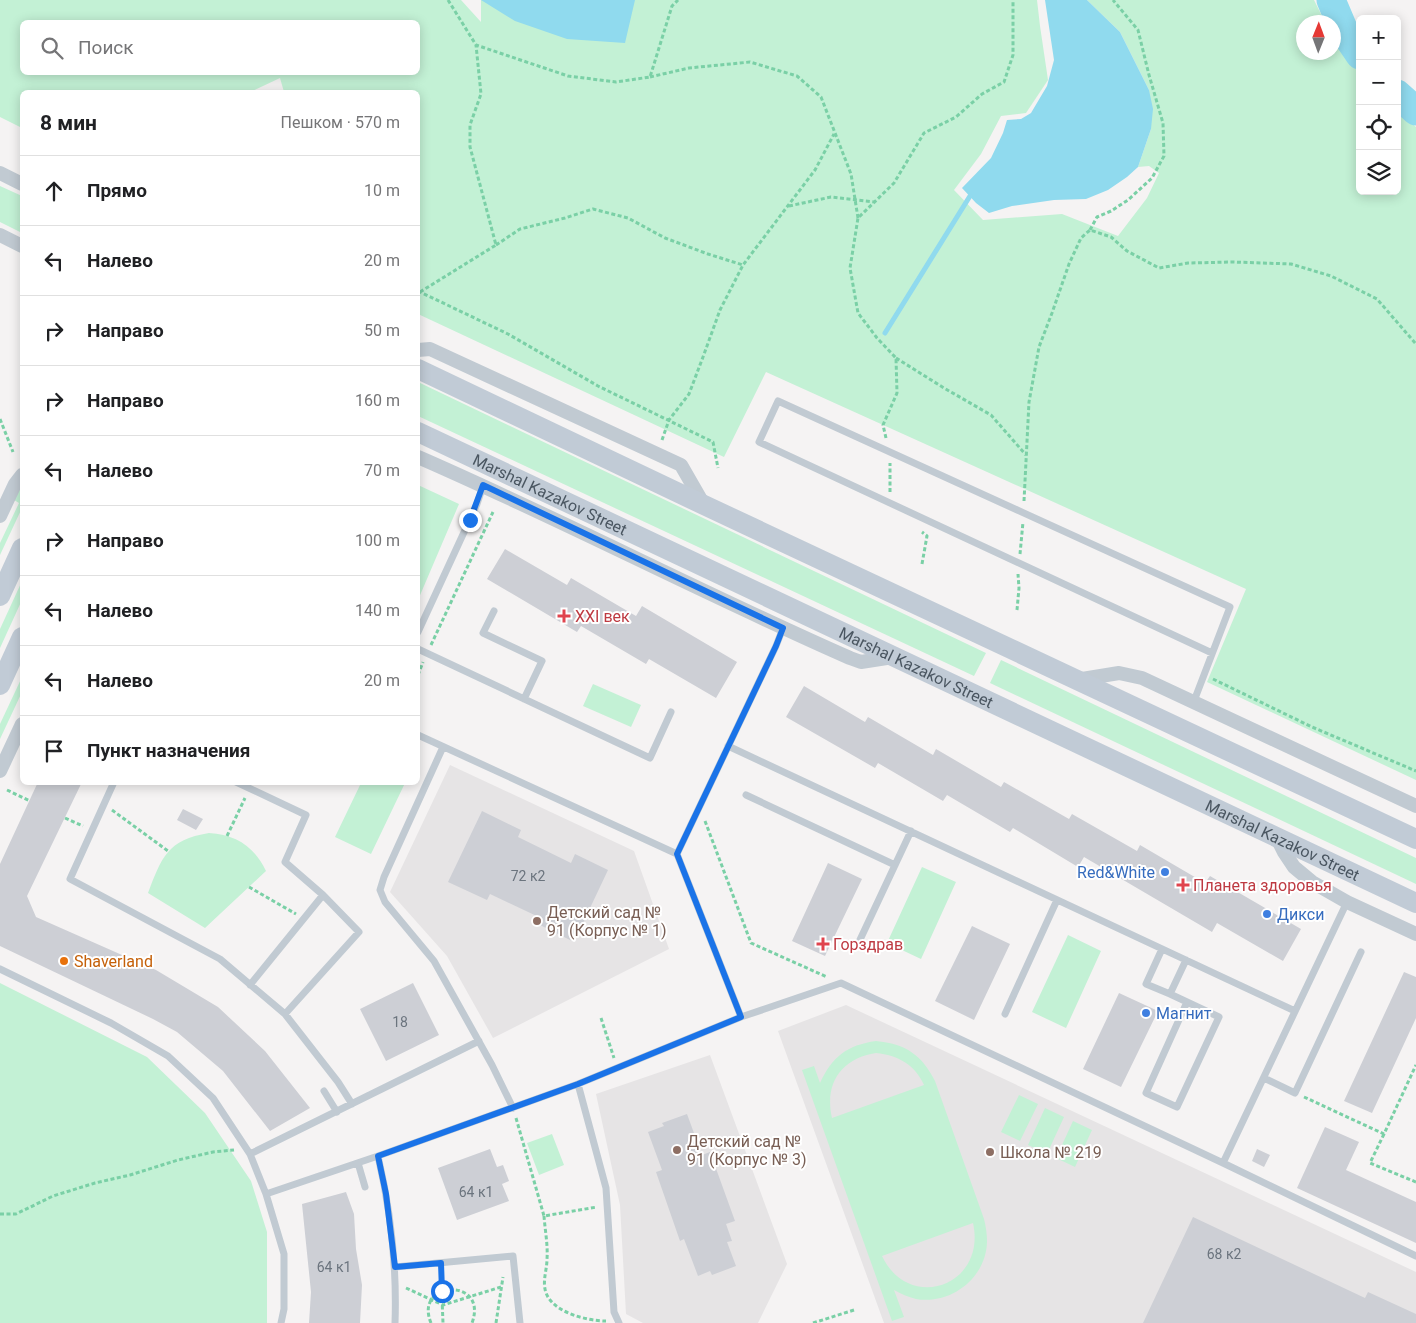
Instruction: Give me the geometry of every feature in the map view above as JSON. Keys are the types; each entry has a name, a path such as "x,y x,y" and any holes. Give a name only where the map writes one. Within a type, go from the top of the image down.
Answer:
{"street":[{"path":"0,174 20,183"},
{"path":"2,237 20,245"},
{"path":"420,350 430,349 681,465 704,505"},
{"path":"420,370 1416,839"},
{"name":"Marshal Kazakov Street","path":"420,433 1416,903"},
{"path":"420,458 483,485 783,628 861,662 893,657"},
{"path":"0,516 20,478"},
{"path":"0,596 20,552"},
{"path":"0,685 20,641"},
{"path":"1076,680 1119,673 1142,678 1416,806"},
{"path":"0,771 20,728"},
{"path":"1276,836 1294,867 1312,882 1347,902 1416,934"}],"lane":[{"path":"1194,702 1230,607 778,401 759,442 1212,652"},
{"path":"420,628 483,485"},
{"path":"494,611 483,633 542,661 524,699"},
{"path":"677,854 783,628"},
{"path":"420,650 650,758 671,712"},
{"path":"420,736 677,854 741,1017"},
{"path":"443,746 384,877 380,890 385,902 434,961 513,1108"},
{"path":"728,746 1296,1011"},
{"path":"113,785 70,880 220,959 285,1014 338,1082 352,1104"},
{"path":"243,785 306,815 285,862 323,895 358,932 285,1014"},
{"path":"746,795 895,865"},
{"path":"858,944 911,831"},
{"path":"250,985 323,895"},
{"path":"1005,1014 1057,900"},
{"path":"1223,1163 1347,902"},
{"path":"1162,949 1146,984 1170,994 1219,1017 1177,1107 1146,1093 1187,1002"},
{"path":"1264,1078 1295,1093 1360,952"},
{"path":"1170,994 1186,960"},
{"path":"0,969 111,1022 168,1056 213,1098 248,1152 266,1194 284,1254 284,1309 281,1323"},
{"path":"266,1194 513,1108 578,1084 741,1017 841,983 1416,1256"},
{"path":"248,1152 336,1112 478,1041"},
{"path":"578,1084 606,1188 614,1312 618,1322"},
{"path":"324,1091 336,1112"},
{"path":"378,1156 386,1194 395,1267 395,1323"},
{"path":"358,1163 365,1187"},
{"path":"395,1267 512,1256 520,1323"}],"path":[{"path":"448,0 476,45 481,94 470,125 470,147 496,245"},
{"path":"650,77 672,6 678,0"},
{"path":"858,218 894,183 924,133 956,117 982,94 1004,82 1012,55 1013,0"},
{"path":"1017,610 1019,588 1017,562 1020,554 1029,402 1039,347 1069,264 1081,238 1090,230 1097,218 1128,200 1152,178 1164,156 1163,123 1138,30 1113,0"},
{"path":"476,45 568,76 616,82 689,68 750,62 797,76 820,97 851,174 858,218 850,268 858,313 877,338 896,358 991,415 1026,455"},
{"path":"662,441 669,420 689,394 720,310 743,265 815,170 834,134"},
{"path":"788,206 831,197 875,202"},
{"path":"420,290 520,229 593,209 628,218 665,238 743,265"},
{"path":"1090,230 1111,237 1127,251 1159,268 1188,263 1291,264 1330,276 1377,298 1416,344"},
{"path":"420,291 508,334 598,386 713,442 718,468"},
{"path":"892,503 890,491 891,453 883,425 897,393 896,358"},
{"path":"0,419 12,452"},
{"path":"427,654 494,512"},
{"path":"920,529 927,536 922,564"},
{"path":"1204,674 1312,727 1416,771"},
{"path":"227,836 250,789"},
{"path":"7,790 30,801"},
{"path":"104,805 168,851"},
{"path":"699,807 751,943 841,983"},
{"path":"65,818 92,831"},
{"path":"249,887 302,917"},
{"path":"601,1018 615,1062"},
{"path":"1416,1065 1370,1164 1416,1182"},
{"path":"1295,1093 1384,1134"},
{"path":"513,1108 544,1216 547,1258 545,1290 551,1302 565,1311 579,1317 618,1322"},
{"path":"0,1214 16,1214 53,1196 95,1183 130,1176 178,1160 213,1152 248,1152"},
{"path":"544,1216 607,1205"},
{"path":"496,1323 506,1257"},
{"path":"441,1263 443,1323"},
{"path":"396,1283 442,1305 501,1288"},
{"path":"431,1323 428,1316 432,1300 442,1291 450,1288 460,1290 473,1303 475,1313 472,1323"},
{"path":"813,1323 854,1310"}],"shaded area":[{"name":"Детский сад № 91 (Корпус № 1)","path":"450,765 634,851 669,949 493,1038 447,956 390,892"},
{"name":"Школа № 219","path":"846,1005 1416,1272 1416,1323 884,1323 778,1031"},
{"name":"Детский сад № 91 (Корпус № 3)","path":"710,1055 787,1264 758,1323 643,1323 626,1314 620,1205 596,1094"}],"green space":[{"path":"0,0 461,0 481,22 481,0 1037,0 1048,80 1026,113 1001,116 981,154 954,190 983,220 1062,214 1118,236 1147,198 1159,173 1149,166 1138,167 1151,129 1149,90 1120,32 1087,0 1314,0 1322,15 1296,15 1296,60 1341,60 1341,48 1356,65 1356,195 1401,195 1401,113 1416,127 1416,780 1207,682 1246,589 766,372 724,457 420,315 420,90 283,90 280,78 254,90 20,90 20,127 0,117"},
{"path":"0,186 20,195 20,232 0,222"},
{"path":"420,383 986,653 974,676 420,417"},
{"path":"420,486 459,504 420,595"},
{"path":"20,487 20,512 0,555 0,543 19,503 14,500"},
{"path":"20,585 20,604 0,648 0,629"},
{"path":"1001,660 1416,858 1416,884 990,683"},
{"path":"20,681 20,696 0,739 0,724"},
{"path":"593,684 641,705 631,727 583,706"},
{"path":"360,785 404,785 371,854 335,837"},
{"path":"209,833 228,836 243,843 256,855 266,871 205,928 148,893 162,860 168,852 184,840"},
{"path":"922,867 956,882 921,959 887,943"},
{"path":"1068,935 1101,951 1066,1028 1032,1012"},
{"path":"0,983 147,1057 205,1113 251,1181 267,1232 267,1323 0,1323"},
{"path":"876,1041 896,1045 912,1052 925,1064 935,1081 984,1219 987,1233 985,1255 980,1267 964,1286 942,1298 929,1300 916,1299 894,1290 904,1317 892,1321 802,1070 814,1066 820,1083 835,1059 849,1049","holes":["876,1053 892,1056 905,1062 916,1072 924,1085 832,1118 831,1094 833,1083 838,1074 854,1060","973,1223 974,1245 968,1263 957,1276 943,1284 926,1287 910,1284 894,1274 882,1256"]},
{"path":"1019,1095 1038,1104 1020,1141 1001,1132"},
{"path":"1045,1108 1064,1117 1047,1154 1028,1145"},
{"path":"1073,1121 1092,1130 1075,1167 1056,1158"},
{"path":"552,1134 564,1165 539,1175 527,1143"}],"water":[{"path":"481,0 635,0 625,43 567,39 515,21"},
{"path":"1045,0 1087,0 1120,32 1149,90 1153,109 1151,129 1138,167 1108,190 1086,199 1054,200 1012,206 989,213 962,188 991,158 1007,120 1021,119 1031,113 1047,86 1054,60"}],"building":[{"path":"505,549 567,585 571,578 636,616 642,606 737,662 716,698 649,659 646,664 581,626 577,632 487,579"},
{"path":"804,686 865,722 868,717 933,755 936,749 1001,787 1004,782 1069,819 1072,814 1137,851 1140,845 1205,883 1210,876 1301,929 1283,961 1217,923 1212,932 1084,857 1078,867 1013,828 1010,832 947,795 943,801 878,763 875,768 786,717"},
{"path":"37,785 81,785 27,896 36,917 156,970 218,1007 265,1051 310,1108 270,1131 223,1071 177,1032 0,946 0,864"},
{"path":"183,809 203,819 196,830 177,820"},
{"path":"482,811 521,830 518,837 571,863 575,854 608,870 574,942 540,925 543,919 490,894 487,900 448,882"},
{"path":"828,863 862,879 825,956 792,941"},
{"path":"972,926 1010,944 974,1020 935,1001"},
{"path":"1404,972 1416,977 1416,1018 1372,1113 1344,1101"},
{"path":"413,983 439,1035 386,1061 360,1009"},
{"path":"1119,993 1158,1011 1121,1087 1083,1069"},
{"path":"687,1114 702,1155 710,1152 735,1221 726,1224 732,1241 727,1242 736,1266 712,1275 710,1271 698,1276 684,1239 680,1241 656,1172 662,1170 648,1132 664,1126 662,1123"},
{"path":"1325,1127 1359,1142 1346,1170 1416,1202 1416,1243 1297,1188"},
{"path":"490,1149 497,1167 503,1165 509,1181 502,1184 509,1201 457,1220 438,1168"},
{"path":"1257,1149 1270,1155 1264,1167 1252,1161"},
{"path":"346,1192 354,1214 356,1249 362,1285 360,1323 309,1323 311,1292 302,1204"},
{"path":"1193,1217 1365,1298 1368,1292 1416,1314 1416,1323 1143,1323"}],"waterway":[{"path":"1331,0 1345,33 1356,49"},
{"path":"1401,98 1416,111"},
{"path":"885,333 970,196"}],"place":[{"name":"XXI век","path":"564,616"},
{"name":"Red&White","path":"1165,872"},
{"name":"Планета здоровья","path":"1183,885"},
{"name":"Дикси","path":"1267,914"},
{"name":"Детский сад № 91 (Корпус № 1)","path":"537,921"},
{"name":"Горздрав","path":"823,944"},
{"name":"Shaverland","path":"64,961"},
{"name":"Магнит","path":"1146,1013"},
{"name":"Детский сад № 91 (Корпус № 3)","path":"677,1150"},
{"name":"Школа № 219","path":"990,1152"}],"route":[{"path":"442,1291 441,1263 395,1267 386,1194 378,1156 578,1084 741,1017 677,854 783,628 483,485 470,520"}]}
